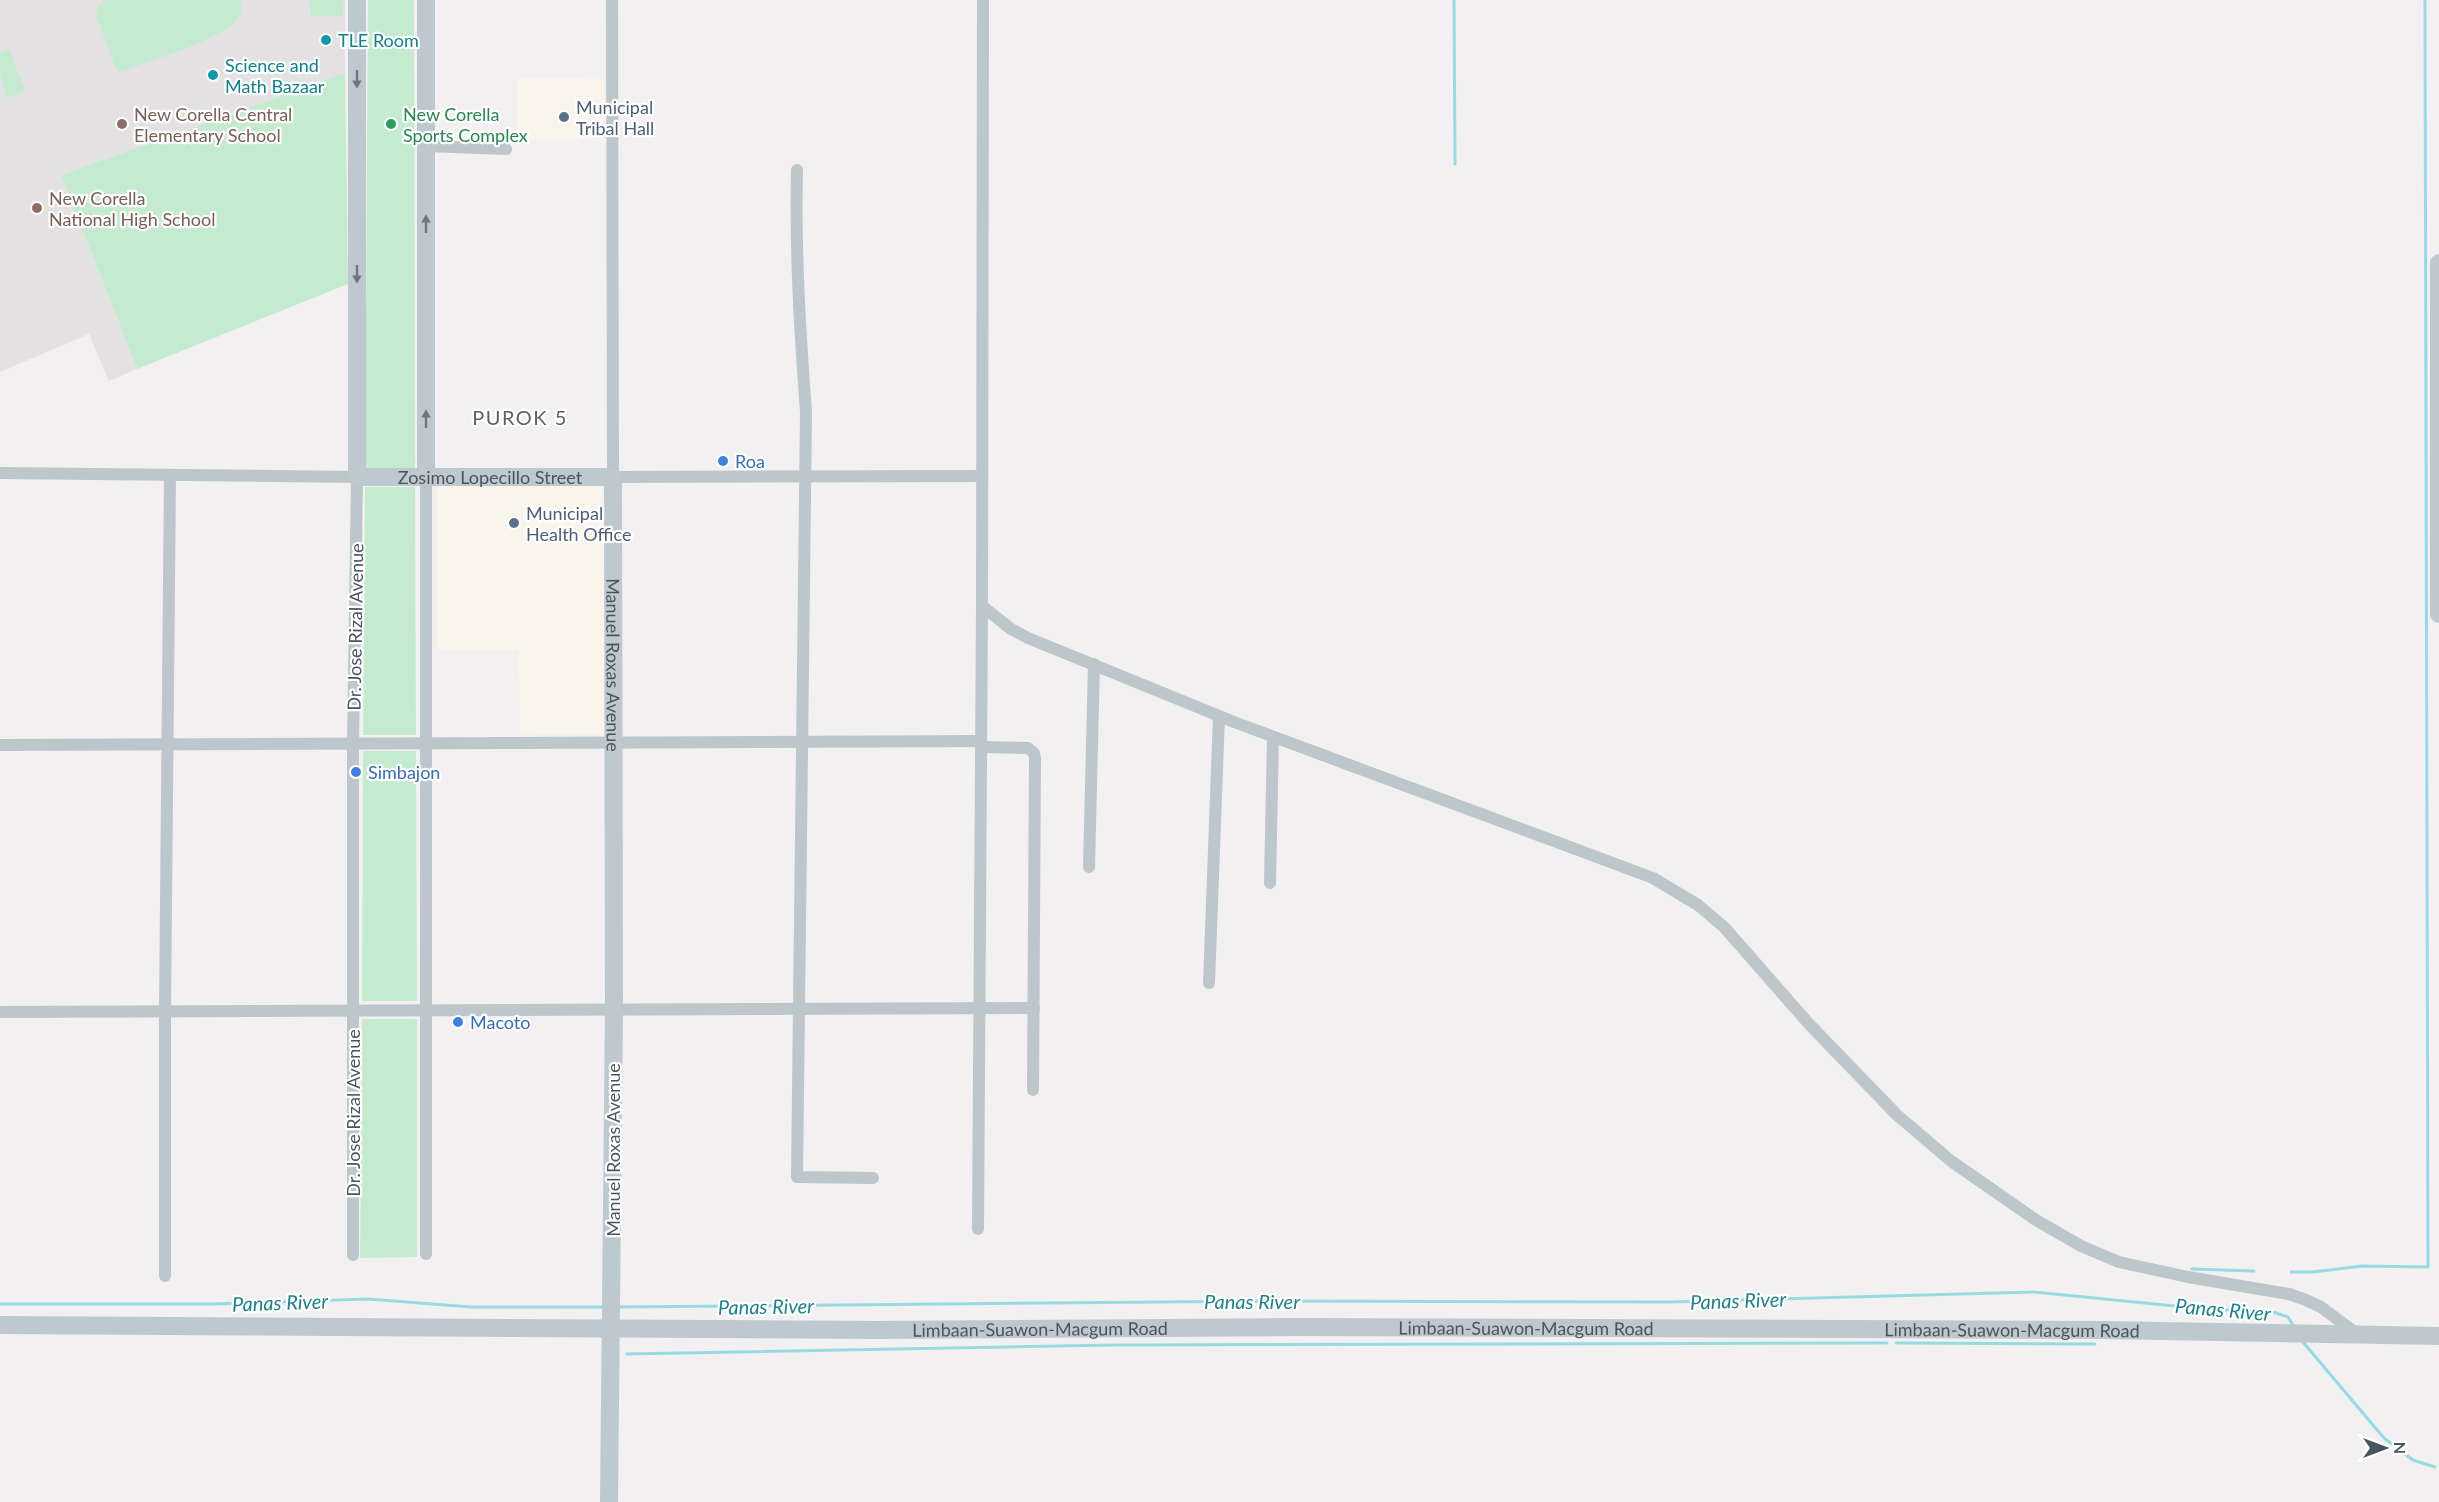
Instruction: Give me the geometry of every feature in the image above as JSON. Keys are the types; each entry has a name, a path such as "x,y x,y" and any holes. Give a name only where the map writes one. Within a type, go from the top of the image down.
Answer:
{"street":[{"name":"Dr. Jose Rizal Avenue","path":"353,1255 357,0"},
{"path":"426,0 426,1254"},
{"name":"Manuel Roxas Avenue","path":"609,1502 614,1009 612,0"},
{"path":"978,1229 983,0"},
{"path":"426,146 506,148"},
{"path":"797,170 795,242 806,412 797,1177 873,1178"},
{"path":"2439,263 2439,614"},
{"name":"Zosimo Lopecillo Street","path":"0,473 357,477 982,476"},
{"path":"165,1276 170,475"},
{"path":"982,606 1011,629 1028,638 1219,716 1653,878 1698,904 1724,927 1816,1032 1898,1115 1951,1161 2036,1220 2081,1246 2119,1262 2188,1278 2289,1294 2306,1300 2321,1307 2356,1333"},
{"path":"1089,867 1094,664"},
{"path":"1209,983 1219,716"},
{"path":"1270,883 1273,737"},
{"path":"0,744 801,741 981,744 1028,748 1032,750 1035,758 1033,1090"},
{"path":"0,1012 800,1007 1034,1008"},
{"name":"Limbaan-Suawon-Macgum Road","path":"0,1325 612,1322 2321,1332 2439,1336"}],"shaded area":[{"name":"New Corella Central Elementary School","path":"0,0 345,0 345,73 61,175 137,369 109,381 89,334 0,372"},
{"path":"517,78 604,79 603,140 517,139"},
{"path":"437,483 603,483 606,734 520,733 519,650 437,650"}],"green space":[{"path":"106,0 242,0 238,18 217,34 166,56 118,71 96,15 98,5"},
{"path":"310,0 342,0 343,16 311,16"},
{"path":"368,0 414,0 415,468 365,468"},
{"path":"9,49 25,91 7,98 1,76 0,53"},
{"path":"345,73 348,284 137,369 61,175"},
{"path":"365,487 415,487 416,735 363,735"},
{"path":"363,751 416,751 417,1001 362,1001"},
{"path":"362,1019 417,1019 417,1257 360,1258"}],"waterway":[{"path":"1454,0 1455,164"},
{"path":"2291,1272 2313,1272 2362,1266 2428,1267 2425,0"},
{"path":"2192,1269 2254,1271"},
{"name":"Panas River","path":"617,1307 1275,1301 1670,1302 2034,1292 2205,1309 2273,1312 2288,1317 2294,1327"},
{"name":"Panas River","path":"0,1304 213,1304 368,1299 471,1307 604,1307"},
{"name":"Panas River","path":"2302,1341 2384,1438 2413,1460 2435,1467"},
{"path":"627,1354 1114,1345 1887,1343"},
{"path":"1896,1343 2095,1344"}],"place":[{"name":"TLE Room","path":"326,40"},
{"name":"Science and Math Bazaar","path":"213,75"},
{"name":"Municipal Tribal Hall","path":"564,117"},
{"name":"New Corella Central Elementary School","path":"122,124"},
{"name":"New Corella Sports Complex","path":"391,124"},
{"name":"New Corella National High School","path":"37,208"},
{"name":"Roa","path":"723,461"},
{"name":"Municipal Health Office","path":"514,523"},
{"name":"Simbajon","path":"356,772"},
{"name":"Macoto","path":"458,1022"}],"district":[{"name":"PUROK 5","path":"520,417"}]}
